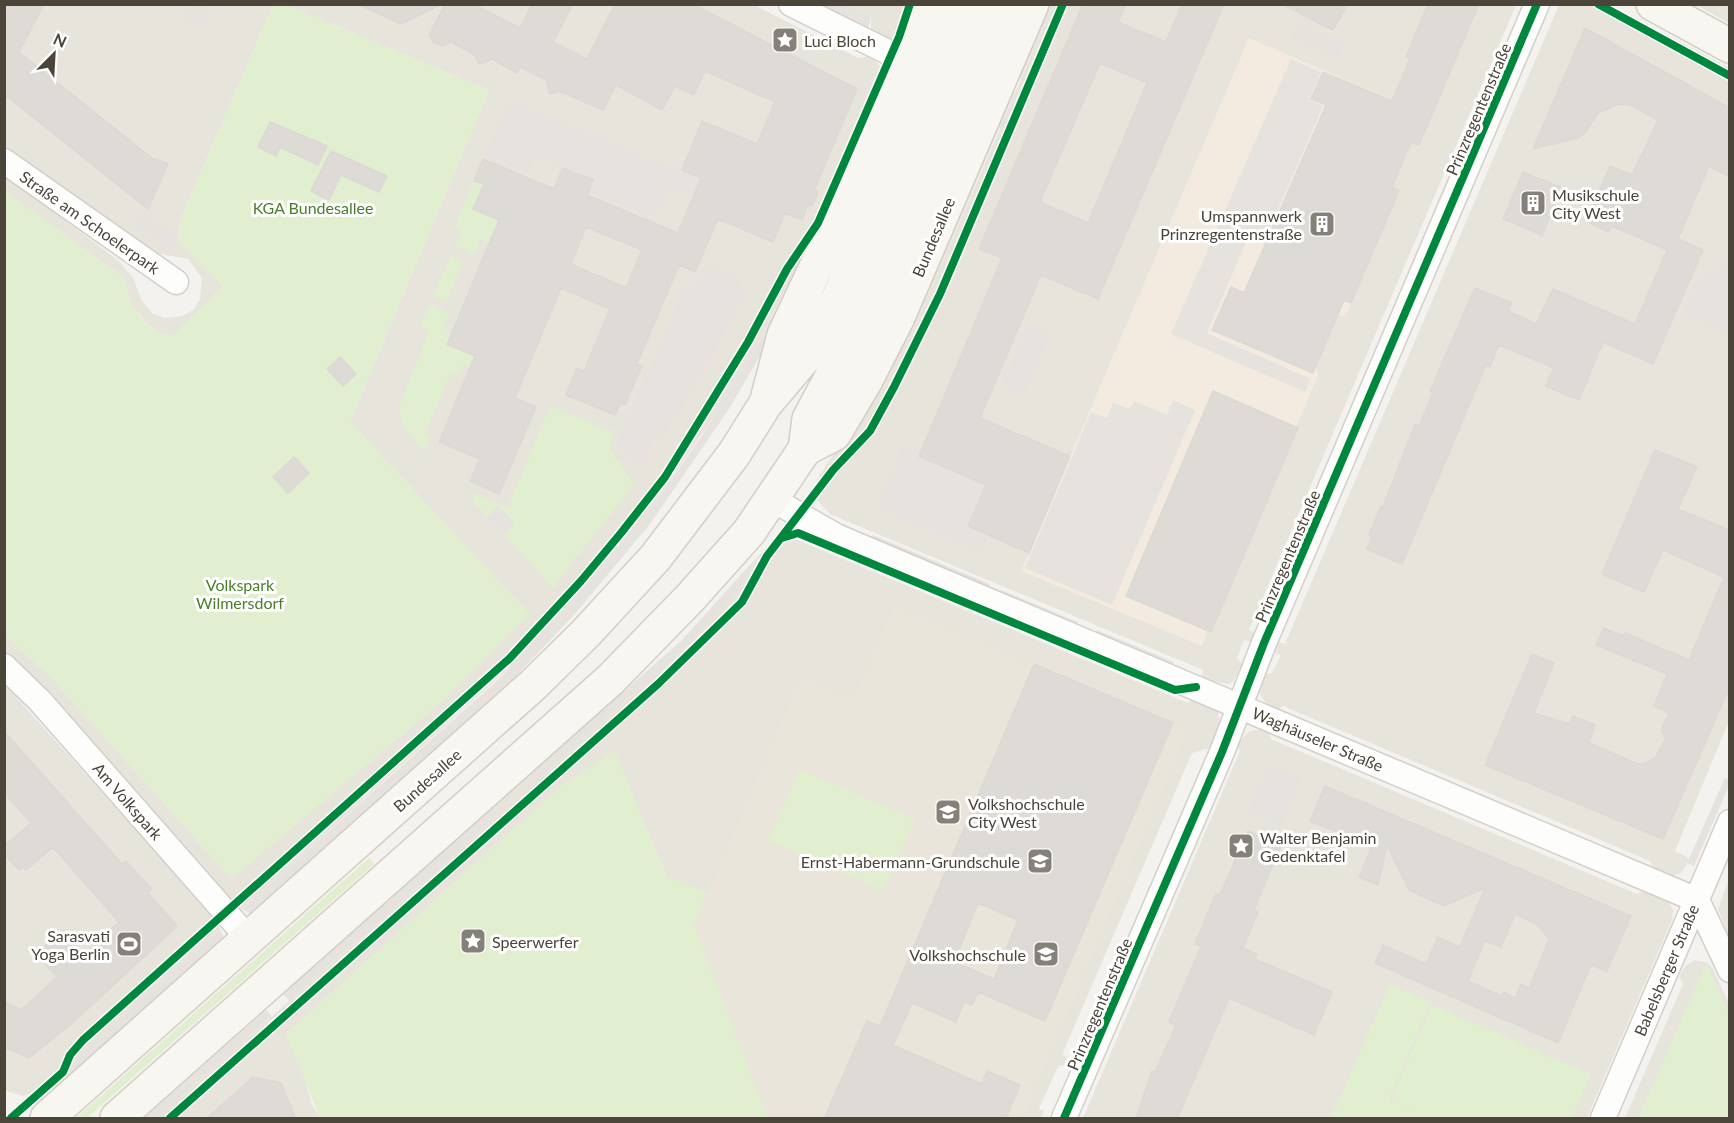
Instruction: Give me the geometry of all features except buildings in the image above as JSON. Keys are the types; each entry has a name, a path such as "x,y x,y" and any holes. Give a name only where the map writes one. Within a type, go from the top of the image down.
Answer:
{"main road":[{"name":"Bundesallee","path":"766,403 784,335 841,216 930,4"},
{"name":"Bundesallee","path":"47,1119 532,685 585,634 677,529 734,454 766,403 811,350 841,293 964,4"},
{"name":"Bundesallee","path":"117,1119 610,680 729,555 772,499 805,449 809,419 872,301 999,4"},
{"name":"Bundesallee","path":"805,449 834,434 872,370 898,317 1032,4"},
{"path":"1653,4 1730,45"}],"street":[{"path":"791,4 906,61"},
{"name":"Prinzregentenstraße","path":"1064,1119 1240,706 1268,632 1537,4"},
{"name":"Straße am Schoelerpark","path":"4,161 176,282"},
{"name":"Waghäuseler Straße","path":"772,499 836,536 1697,900"},
{"name":"Am Volkspark","path":"4,666 40,701 249,939"},
{"name":"Babelsberger Straße","path":"1603,1119 1730,822"},
{"path":"1697,900 1730,970"}],"shaded area":[{"path":"5,5 273,5 182,216 177,239 223,286 172,337 158,332 145,322 132,305 123,277 5,192 5,175 120,262 133,278 142,301 153,314 165,318 183,316 193,310 200,299 202,278 188,259 150,252 5,148"},
{"path":"189,5 212,5 202,27 183,19"},
{"path":"287,5 754,5 858,58 870,56 880,66 884,77 805,269 795,271 753,353 722,404 655,503 617,552 530,649 242,909 232,904 5,655 5,635 51,677 228,875 233,877 442,701 529,614 350,422 489,90"},
{"path":"816,5 847,5 871,16 868,31"},
{"path":"847,5 919,5 899,37 885,40 875,36 871,30 871,16"},
{"path":"1046,5 1053,5 1021,78 1015,75"},
{"path":"1053,5 1516,5 1249,630 1257,634 1254,643 1244,640 1237,658 1242,664 1233,682 1227,684 1202,679 1203,670 830,514 816,499 815,486 820,475 839,445 854,440 909,340 1000,129 994,121 996,116 1005,116"},
{"path":"1559,5 1611,5 1729,68 1729,721 1675,851 1687,857 1689,861 1682,872 1673,876 1654,869 1650,861 1283,706 1277,710 1268,706 1259,693 1265,674 1272,673 1281,656 1272,651 1275,641 1285,644"},
{"path":"1696,5 1729,5 1729,23"},
{"path":"1297,22 1344,43 1337,59 1290,38"},
{"path":"1249,38 1388,98 1375,130 1410,145 1389,194 1397,197 1345,317 1337,314 1316,362 1318,376 1202,646 1021,571"},
{"path":"1291,59 1321,72 1309,100 1323,106 1263,244 1248,238 1207,333 1311,379 1305,392 1171,334"},
{"path":"1008,88 1015,91 909,340 854,440 839,445"},
{"path":"508,100 700,180 693,197 668,187 655,219 589,191 593,180 536,156 529,173 486,155"},
{"path":"143,210 177,238 167,250 132,222"},
{"path":"1721,261 1729,267 1729,335 1683,311 1704,271 1713,276"},
{"path":"710,265 734,275 746,292 694,388 661,440 649,433 652,451 639,468 617,441 684,290 694,285"},
{"path":"797,270 775,330 729,409 650,524 574,615 514,678 251,914 242,909 500,678 591,581 655,503 701,437 753,353"},
{"path":"1028,326 1050,335 1025,394 1002,385"},
{"path":"1173,400 1195,410 1112,605 1025,568 1091,412 1107,418 1113,403 1130,409 1134,401 1167,415"},
{"path":"904,443 921,451 919,456 993,468 968,526 989,535 981,552 876,507"},
{"path":"498,506 515,523 504,534 487,517"},
{"path":"873,535 990,584 988,591 870,541"},
{"name":"Volkshochschule City West","path":"786,538 795,539 1188,703 1193,698 1218,712 1220,724 1210,748 1192,753 1062,1055 1067,1057 1064,1065 1058,1066 1039,1109 1044,1111 1041,1118 768,1118 614,751 511,831 286,1034 300,1063 312,1104 320,1118 157,1118 488,825 494,806 527,777 541,777 687,646 745,584 748,567 770,544"},
{"path":"748,567 745,584 687,646 541,777 527,777 682,640"},
{"path":"1001,590 1078,622 1075,628 998,596"},
{"name":"Volkshochschule City West","path":"895,605 1188,731 1023,1118 768,1118 694,925 801,676 853,698"},
{"path":"1097,630 1174,662 1171,668 1094,636"},
{"path":"4,684 216,918 220,929 78,1055 72,1072 58,1085 52,1078 37,1092 23,1096 4,1090"},
{"path":"1259,729 1269,732 1271,739 1637,894 1646,890 1667,899 1673,910 1672,920 1587,1118 1083,1118 1240,751 1237,745 1248,732"},
{"path":"1268,765 1301,778 1282,825 1249,811"},
{"path":"1725,778 1729,780 1729,786 1694,866 1687,863"},
{"path":"494,806 488,825 289,1001 283,994"},
{"path":"1729,882 1729,937 1718,909"},
{"path":"220,929 224,938 72,1072 78,1055"},
{"path":"1695,960 1708,963 1713,969 1729,1004 1729,1118 1625,1118 1683,984 1679,977 1685,966"},
{"path":"266,1010 272,1016 157,1118 144,1118"}],"green space":[{"name":"Volkspark Wilmersdorf","path":"273,5 287,5 489,90 350,422 530,614 442,701 234,877 228,875 51,677 5,635 5,191 123,277 132,305 144,322 158,332 172,336 223,286 177,239 182,216"},
{"path":"474,181 484,184 473,209 511,225 501,249 480,240 474,255 455,246 461,231 454,227"},
{"path":"451,255 463,261 446,302 433,296"},
{"path":"430,304 450,313 443,328 452,332 447,344 475,356 470,368 464,365 459,376 451,373 425,433 431,436 424,452 404,427 398,408 430,330 420,325"},
{"path":"550,406 614,432 609,448 634,484 553,588 504,534 515,523 498,506 487,517 474,503 474,493 508,507"},
{"path":"615,751 666,876 707,893 694,925 768,1118 320,1118 286,1034 562,785"},
{"path":"799,769 915,819 884,891 768,841"},
{"path":"369,858 374,864 87,1118 76,1118"},
{"path":"1706,964 1729,1013 1729,1118 1638,1118"},
{"path":"1390,984 1431,1002 1389,1100 1413,1110 1391,1100 1432,1005 1591,1074 1572,1118 1331,1118"}],"cycle path":[{"path":"11,1118 63,1072 70,1055 83,1040 510,658 581,581 621,533 665,477 748,342 787,269 818,223 899,37 910,4"},
{"path":"170,1118 658,684 742,602 767,556 833,470 870,431 894,387 940,294 1063,4"},
{"path":"1064,1118 1222,752 1264,643 1537,4"},
{"path":"1598,4 1730,76"},
{"path":"782,538 798,533 1175,690 1196,687"}],"place":[{"name":"Luci Bloch","path":"785,40"},
{"name":"Musikschule City West","path":"1533,203"},
{"name":"Umspannwerk Prinzregentenstraße","path":"1322,224"},
{"name":"Volkshochschule City West","path":"948,812"},
{"name":"Walter Benjamin Gedenktafel","path":"1241,846"},
{"name":"Ernst-Habermann-Grundschule","path":"1040,861"},
{"name":"Speerwerfer","path":"473,941"},
{"name":"Sarasvati Yoga Berlin","path":"129,944"},
{"name":"Volkshochschule","path":"1046,954"}],"park label":[{"name":"KGA Bundesallee","path":"313,207"}]}
